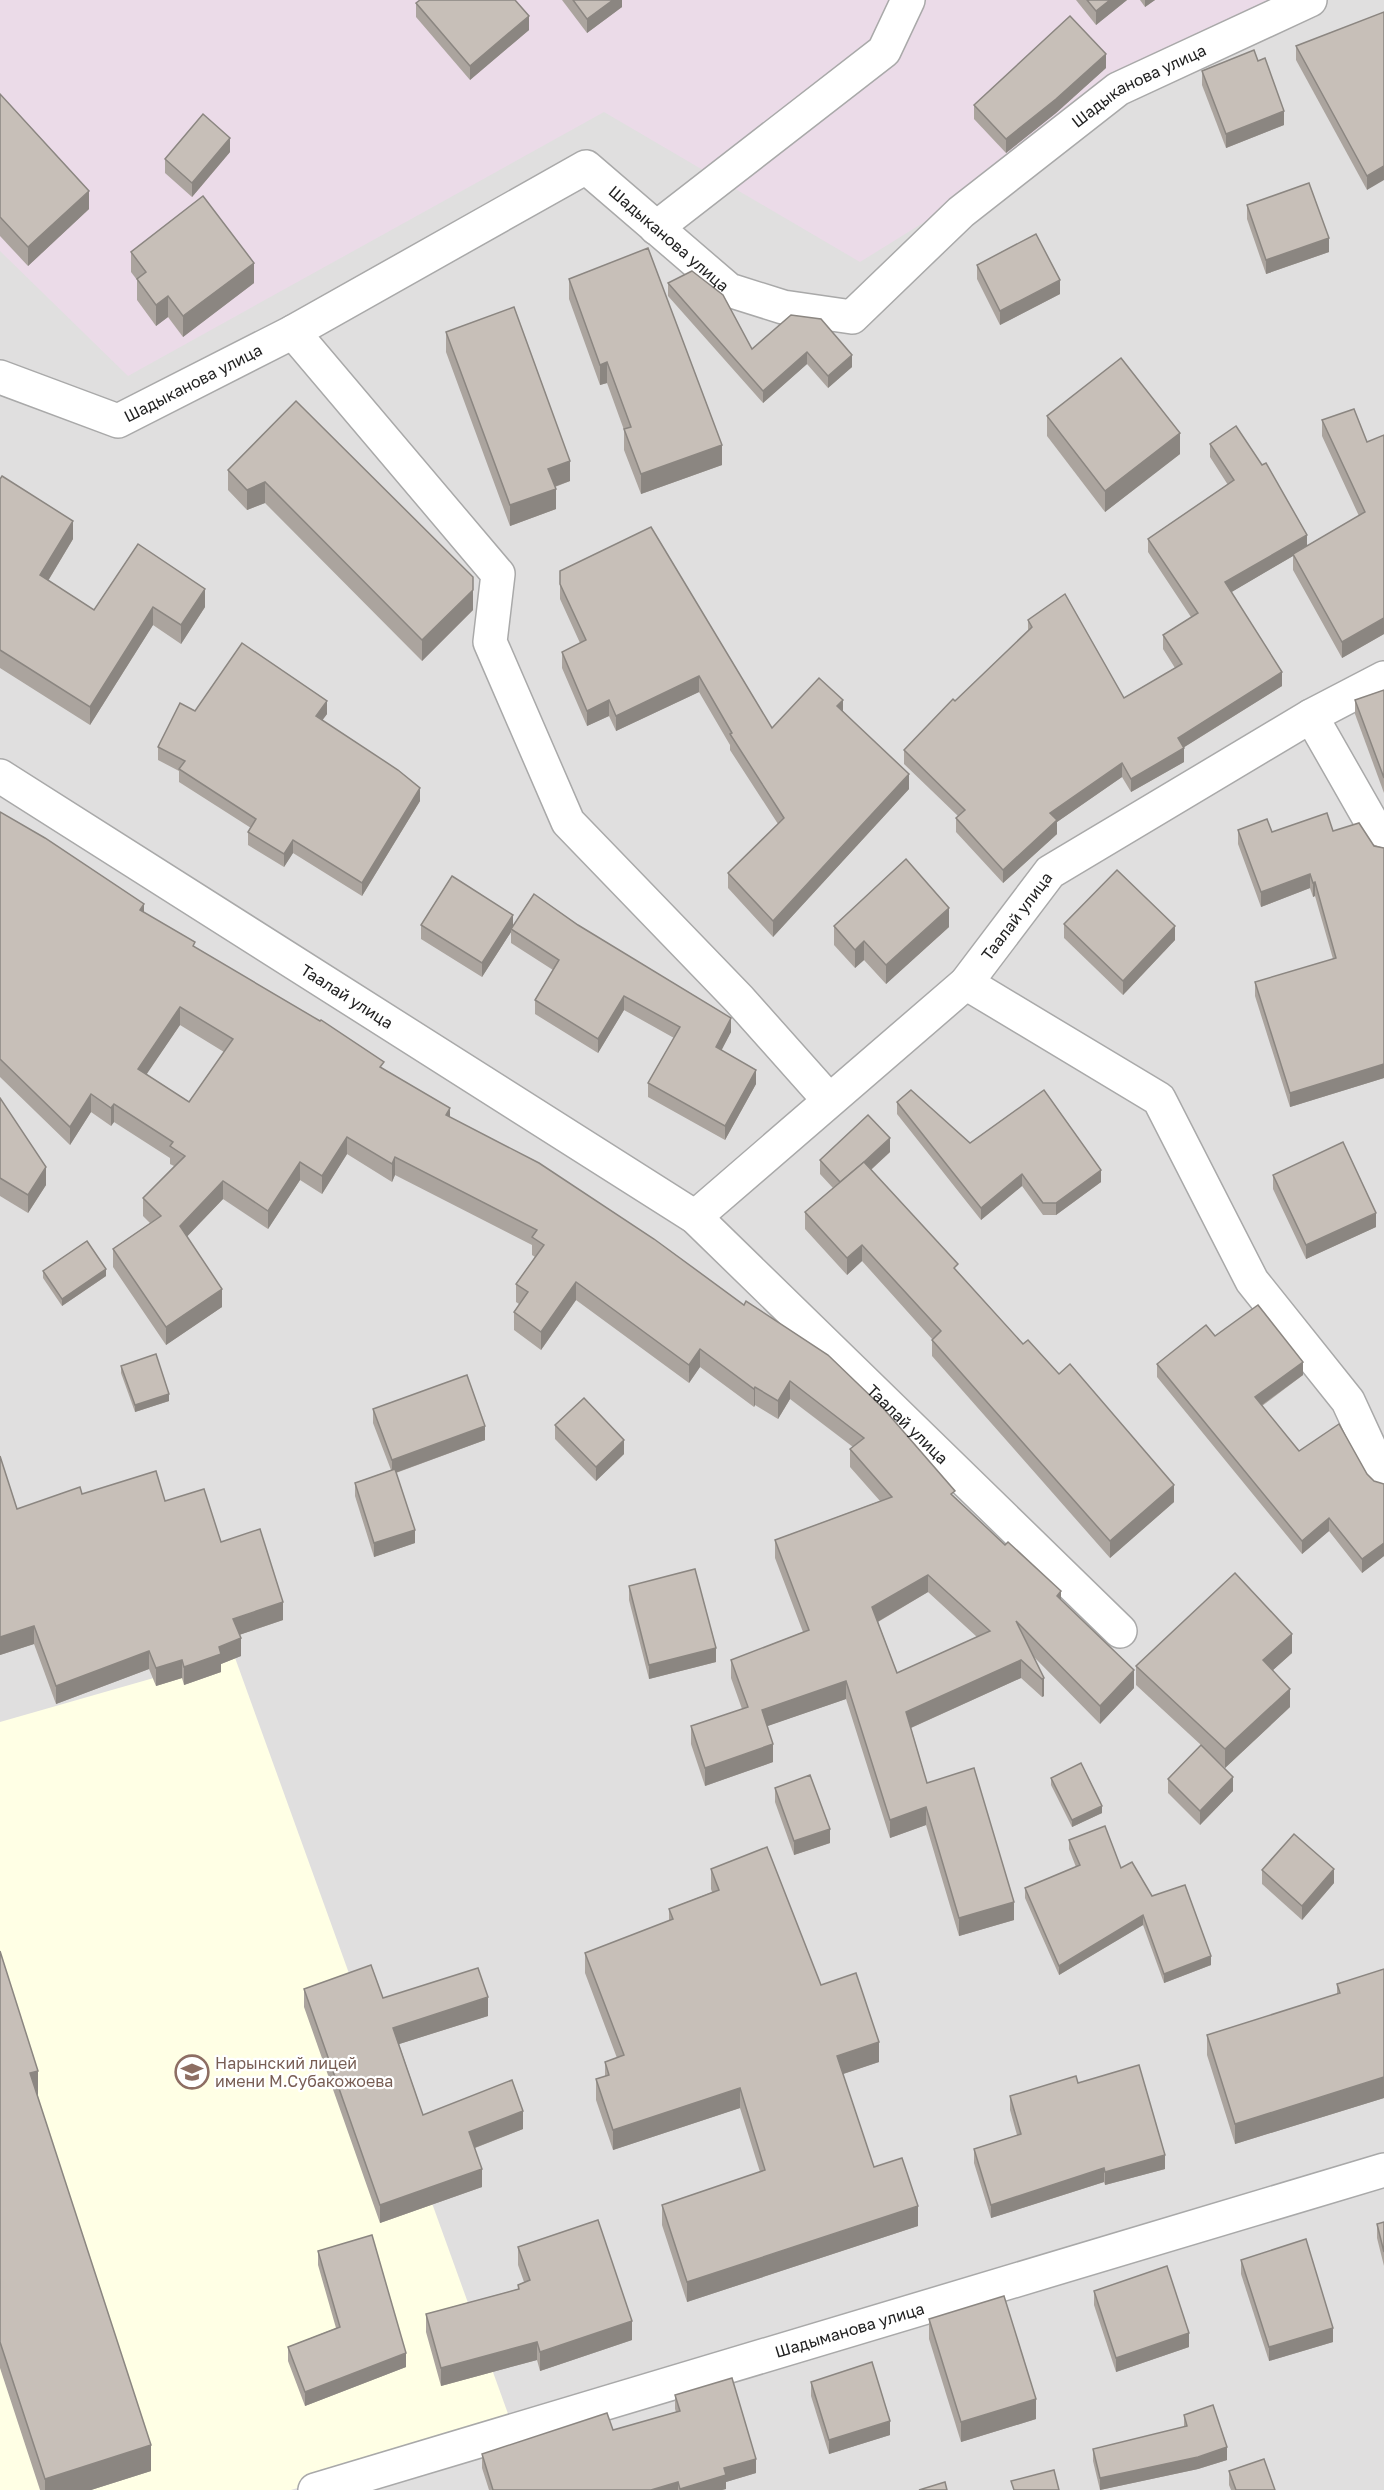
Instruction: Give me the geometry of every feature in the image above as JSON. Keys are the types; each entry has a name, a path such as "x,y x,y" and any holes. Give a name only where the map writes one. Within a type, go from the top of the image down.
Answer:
{"street":[{"path":"656,228 884,51 909,0"},
{"name":"Шадыканова улица","path":"0,377 118,420 293,332 586,167 729,290 783,307 852,317 961,212 1118,89 1310,0"},
{"path":"293,332 498,574 490,642 568,822 739,999 830,1100"},
{"name":"Таалай улица","path":"695,1217 966,983 1050,872 1311,716 1384,678"},
{"path":"1311,716 1384,844"},
{"name":"Таалай улица","path":"0,776 695,1217 1120,1631"},
{"path":"966,983 1159,1099 1252,1281 1348,1401 1384,1479"},
{"name":"Шадыманова улица","path":"315,2490 1384,2170"}],"shaded area":[{"path":"0,0 1384,0 1384,2490 0,2490"},
{"path":"0,0 1282,0 860,262 604,112 128,376 0,251"},
{"name":"Нарынский лицей имени М.Субакожоева","path":"234,1655 511,2422 291,2490 0,2490 0,1722"}],"building":[{"path":"420,0 515,0 529,16 470,66 416,3"},
{"path":"573,0 613,0 587,19"},
{"path":"1087,0 1110,0 1096,11"},
{"path":"1384,12 1384,166 1367,176 1296,46"},
{"path":"1070,16 1106,54 1056,99 1006,139 974,105"},
{"path":"1254,50 1258,61 1265,58 1284,111 1226,134 1202,71"},
{"path":"0,94 89,191 28,247 0,217"},
{"path":"203,114 230,138 192,183 165,159"},
{"path":"1309,183 1329,238 1266,260 1247,205"},
{"path":"203,196 254,263 183,316 168,296 156,305 137,279 146,272 131,252"},
{"path":"1036,234 1060,280 1000,311 977,265"},
{"path":"648,248 722,445 641,474 624,429 631,427 607,362 600,365 569,279"},
{"path":"692,271 723,295 752,349 791,315 821,319 852,355 828,376 807,352 763,391 668,283"},
{"path":"514,307 570,461 548,469 556,489 510,505 446,332"},
{"path":"1121,358 1180,433 1105,491 1047,416"},
{"path":"296,401 473,577 473,590 422,640 265,482 247,490 228,470"},
{"path":"1354,409 1367,442 1384,435 1384,618 1342,642 1293,554 1365,512 1322,420"},
{"path":"1236,426 1262,465 1266,463 1307,535 1225,582 1282,672 1178,738 1184,748 1131,779 1122,763 1050,813 1057,820 1003,870 956,818 965,810 904,750 953,699 955,701 1032,627 1028,620 1065,594 1124,698 1182,664 1163,635 1198,613 1148,539 1234,480 1210,444"},
{"path":"2,476 73,521 40,575 94,610 138,544 205,589 181,625 153,607 90,707 0,650 0,479"},
{"path":"651,527 772,728 819,678 843,700 837,706 909,774 773,921 728,873 784,818 730,734 732,733 699,676 616,716 609,700 587,711 562,652 586,640 560,584 560,571"},
{"path":"242,643 327,701 316,716 398,770 420,788 362,883 293,840 284,854 248,832 256,819 179,769 185,761 158,747 180,703 195,711"},
{"path":"1384,690 1384,778 1355,700"},
{"path":"0,812 45,838 144,904 140,910 195,942 193,946 321,1020 384,1062 380,1067 450,1108 446,1115 539,1163 654,1239 744,1305 746,1301 828,1355 883,1408 955,1491 951,1494 1005,1545 1008,1542 1061,1591 1057,1596 1134,1670 1100,1706 1016,1621 1044,1678 1042,1679 1021,1660 906,1712 927,1783 974,1768 1014,1902 959,1918 926,1807 890,1820 846,1681 762,1710 773,1744 705,1768 691,1726 748,1707 731,1660 809,1630 775,1540 892,1497 850,1449 864,1438 790,1381 778,1401 755,1387 754,1389 700,1349 689,1365 576,1282 541,1332 514,1312 528,1292 516,1284 544,1245 532,1237 537,1230 395,1157 392,1164 347,1137 322,1176 300,1162 268,1211 223,1181 180,1226 222,1289 166,1327 113,1249 161,1216 143,1198 185,1156 170,1146 173,1142 114,1104 111,1108 91,1094 70,1127 0,1059","holes":["180,1007 233,1039 189,1102 138,1069","928,1575 990,1631 897,1673 872,1607"]},
{"path":"1327,813 1333,831 1359,823 1374,846 1384,848 1384,1064 1290,1093 1255,982 1336,958 1315,882 1313,883 1310,874 1261,892 1238,830 1267,819 1272,832"},
{"path":"906,859 949,908 886,965 864,941 855,950 834,926"},
{"path":"1117,870 1175,926 1123,981 1064,924"},
{"path":"452,876 513,915 482,963 421,925"},
{"path":"534,894 578,925 731,1018 716,1047 756,1070 725,1126 648,1083 680,1027 624,996 598,1039 535,1000 559,960 511,929"},
{"path":"911,1090 970,1143 1044,1090 1101,1170 1056,1203 1043,1203 1022,1174 981,1208 897,1102"},
{"path":"0,1098 46,1167 28,1195 0,1178"},
{"path":"868,1115 890,1138 840,1182 820,1160"},
{"path":"1343,1142 1376,1213 1306,1245 1273,1175"},
{"path":"864,1162 958,1264 954,1268 1023,1344 1028,1340 1059,1374 1070,1364 1174,1485 1110,1541 932,1340 941,1331 862,1245 847,1258 805,1212"},
{"path":"87,1241 106,1269 62,1299 43,1271"},
{"path":"1258,1305 1303,1362 1255,1397 1299,1451 1339,1424 1367,1474 1374,1481 1384,1484 1384,1543 1362,1559 1329,1518 1302,1541 1157,1364 1206,1325 1215,1336"},
{"path":"156,1354 169,1394 135,1405 121,1366"},
{"path":"467,1375 485,1426 392,1460 373,1409"},
{"path":"584,1398 624,1440 596,1467 555,1425"},
{"path":"0,1456 17,1509 80,1487 82,1494 156,1471 165,1501 204,1489 221,1542 260,1529 283,1602 233,1619 241,1638 219,1647 221,1654 184,1667 182,1660 156,1668 149,1651 56,1686 34,1626 0,1637"},
{"path":"395,1469 415,1530 374,1543 355,1483"},
{"path":"695,1569 716,1648 649,1665 629,1586"},
{"path":"1235,1573 1292,1634 1263,1660 1290,1689 1225,1749 1136,1666"},
{"path":"1201,1745 1233,1777 1200,1811 1168,1779"},
{"path":"1081,1763 1102,1806 1072,1820 1051,1778"},
{"path":"810,1775 830,1829 794,1841 775,1788"},
{"path":"1105,1826 1121,1868 1132,1862 1152,1896 1185,1885 1211,1956 1164,1974 1143,1915 1059,1966 1025,1888 1080,1865 1069,1840"},
{"path":"1294,1834 1334,1869 1302,1906 1262,1870"},
{"path":"767,1847 821,1985 856,1973 879,2042 837,2056 874,2167 902,2158 918,2206 687,2282 662,2205 765,2170 740,2088 613,2130 596,2079 609,2075 605,2062 624,2055 585,1953 673,1919 669,1909 719,1890 711,1869"},
{"path":"0,1951 38,2071 30,2073 151,2445 45,2479 0,2342"},
{"path":"371,1965 383,1998 478,1968 488,1997 393,2028 423,2115 512,2080 523,2111 469,2132 482,2169 380,2205 304,1989"},
{"path":"1384,1969 1384,2077 1235,2124 1207,2035 1340,1993 1337,1984"},
{"path":"1139,2065 1165,2155 1105,2172 1104,2168 991,2205 974,2149 1021,2134 1010,2096 1076,2076 1078,2083"},
{"path":"598,2220 632,2321 540,2352 537,2342 441,2368 426,2314 519,2289 518,2285 530,2280 518,2247"},
{"path":"1384,2222 1384,2252 1377,2224"},
{"path":"372,2235 406,2353 305,2392 288,2347 340,2327 318,2251"},
{"path":"1306,2239 1333,2328 1269,2347 1241,2260"},
{"path":"1167,2266 1189,2333 1116,2358 1094,2291"},
{"path":"1004,2296 1036,2399 961,2422 929,2319"},
{"path":"872,2362 890,2421 829,2440 811,2382"},
{"path":"732,2378 756,2459 724,2468 726,2475 680,2489 678,2482 651,2490 493,2490 482,2454 607,2413 613,2430 680,2411 675,2395"},
{"path":"1213,2405 1227,2447 1198,2457 1100,2478 1093,2449 1187,2426 1184,2415"},
{"path":"1264,2459 1275,2490 1236,2490 1229,2471"},
{"path":"1054,2470 1059,2490 1014,2490 1011,2481"},
{"path":"945,2482 947,2490 919,2490"}],"place":[{"name":"Нарынский лицей имени М.Субакожоева","path":"192,2072"}]}
